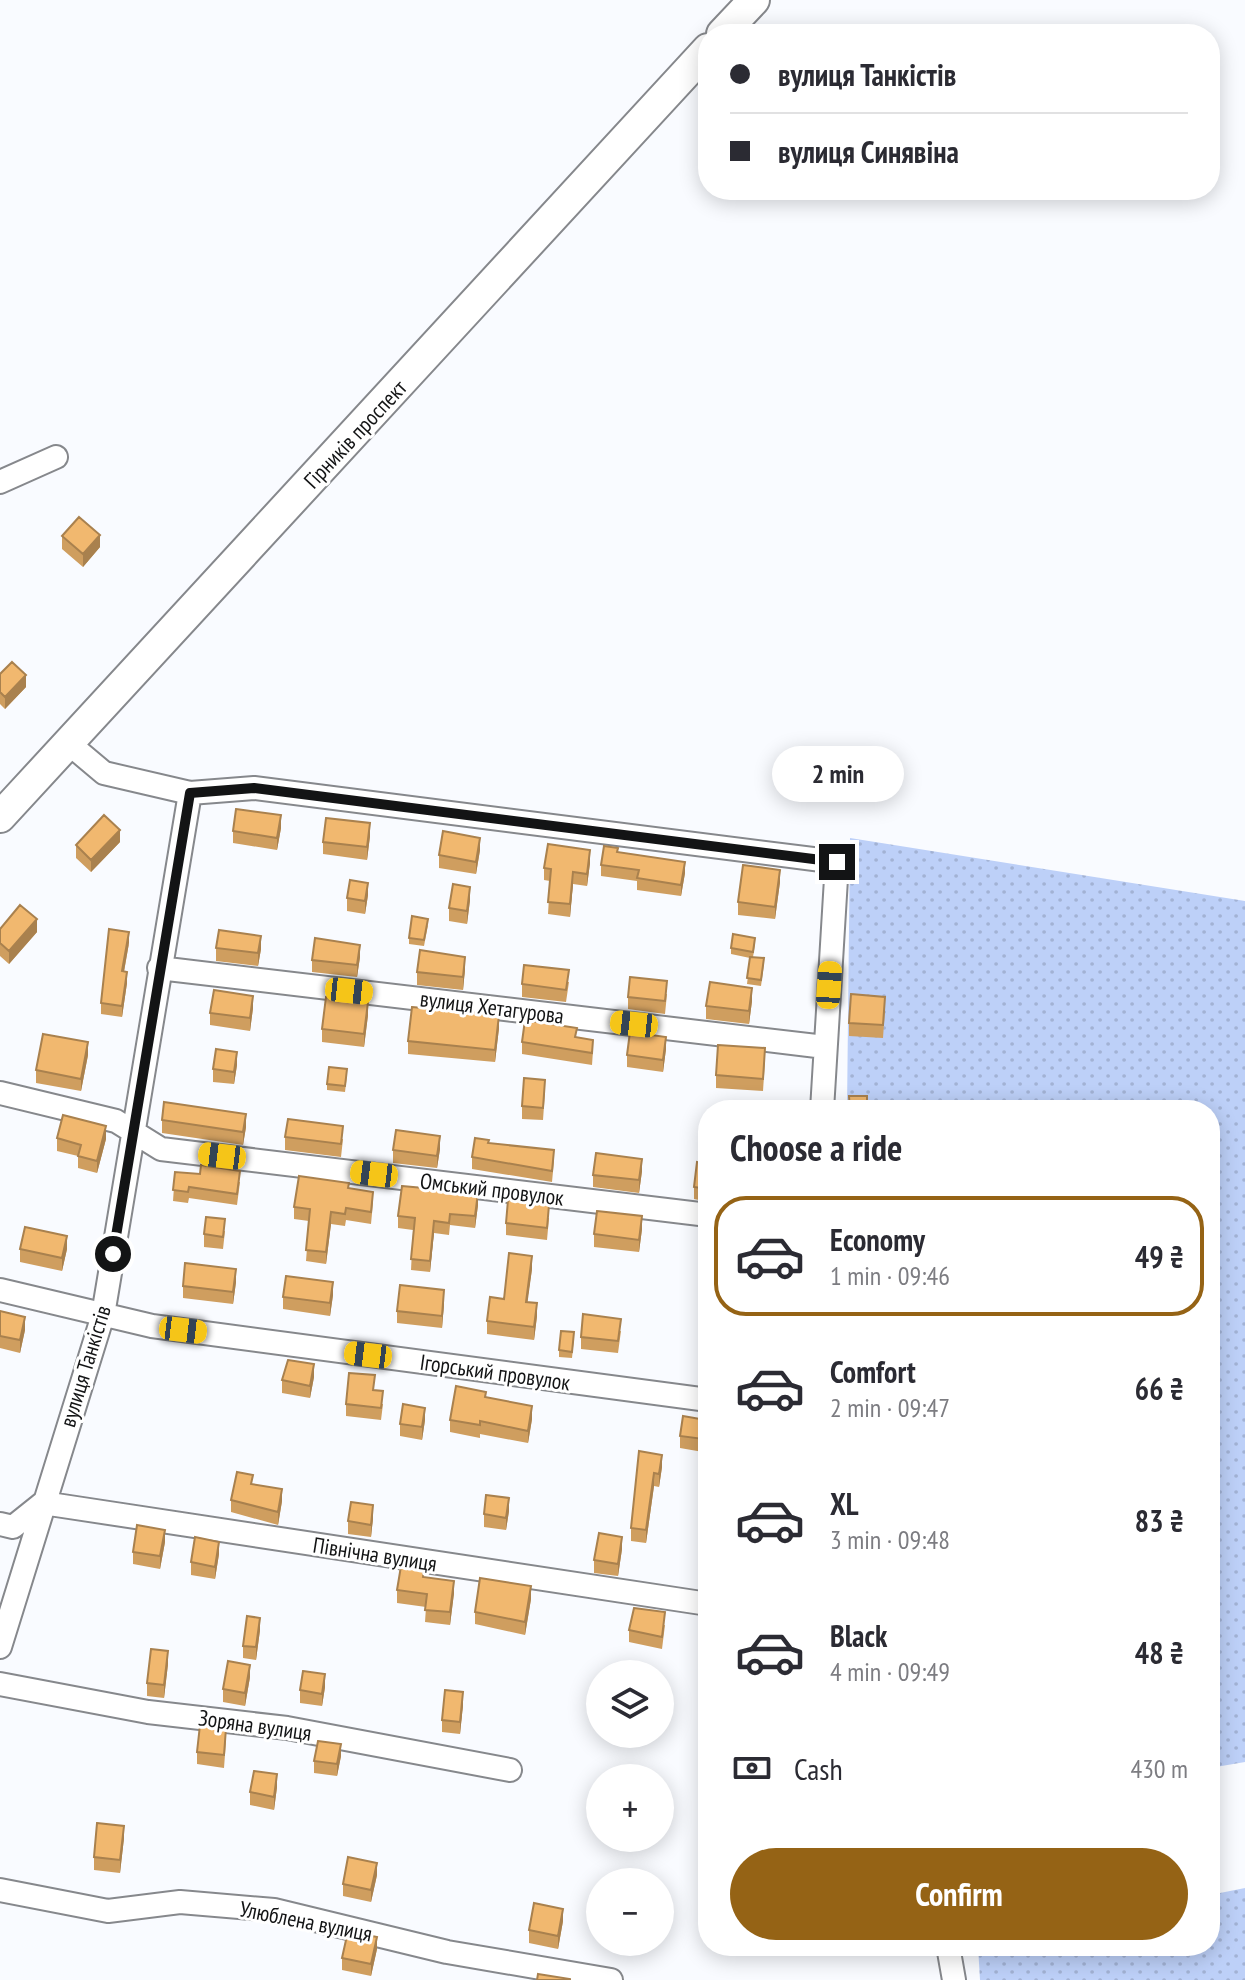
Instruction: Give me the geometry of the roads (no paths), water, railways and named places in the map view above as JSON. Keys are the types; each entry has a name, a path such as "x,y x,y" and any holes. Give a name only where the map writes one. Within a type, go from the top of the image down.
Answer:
{"main road":[{"path":"731,24 754,0"},
{"name":"Гірників проспект","path":"0,817 698,60"}],"street":[{"path":"0,482 56,457"},
{"path":"67,742 104,773 190,793 254,788 837,862 822,1100"},
{"name":"вулиця Танкістів","path":"0,1647 103,1315 190,793"},
{"name":"вулиця Хетагурова","path":"159,968 825,1047"},
{"name":"Омський провулок","path":"0,1093 116,1121 161,1149 698,1214"},
{"name":"Ігорський провулок","path":"0,1290 167,1328 698,1399"},
{"path":"0,1524 13,1527 43,1503"},
{"name":"Північна вулиця","path":"43,1503 698,1602"},
{"name":"Зоряна вулиця","path":"0,1684 148,1712 287,1728 510,1770"},
{"name":"Улюблена вулиця","path":"0,1890 108,1911 180,1902 274,1910 447,1952 611,1980"},
{"path":"950,1956 954,1980"}]}
